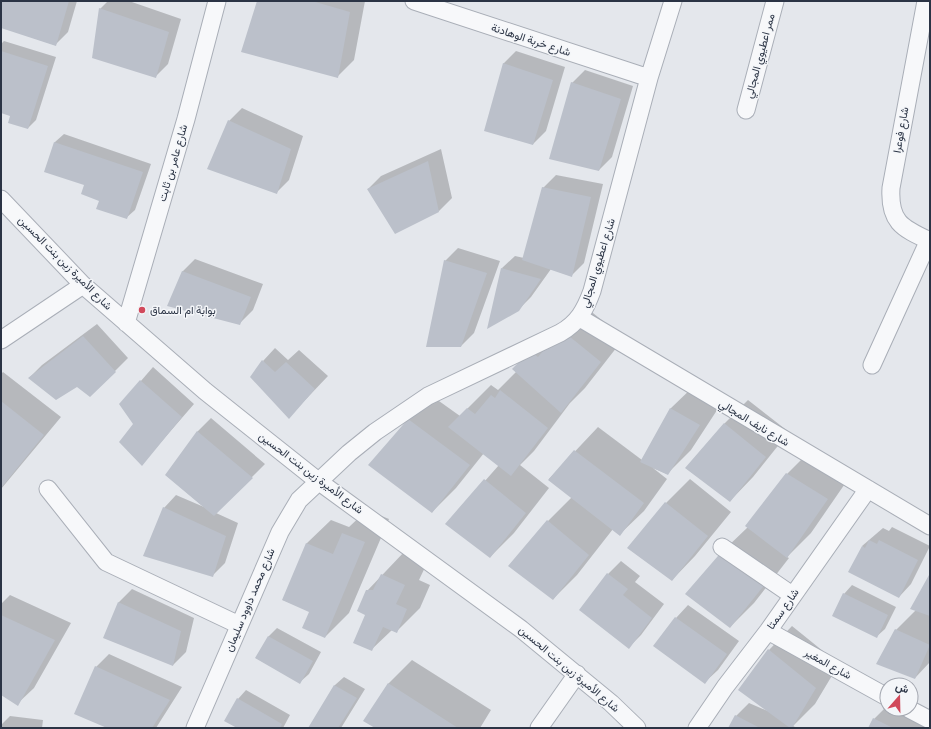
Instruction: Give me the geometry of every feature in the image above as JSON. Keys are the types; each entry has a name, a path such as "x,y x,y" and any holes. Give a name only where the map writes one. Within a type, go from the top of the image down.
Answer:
{"street":[{"name":"شارع عامر بن ثابت","path":"126,323 186,119 216,1"},
{"name":"شارع خربة الوهادنة","path":"414,1 649,78"},
{"name":"شارع اعطيوي المجالي","path":"318,481 375,432 428,396 560,333 571,327 580,318 592,291 649,78 672,1"},
{"name":"ممر اعطيوي المجالي","path":"746,110 775,1"},
{"name":"شارع فوعرا","path":"926,1 891,188 890,202 895,219 906,228 929,241"},
{"name":"شارع الأميرة زين بنت الحسين","path":"1,199 83,285 205,391 318,481 490,606 577,674 637,728"},
{"path":"872,365 929,241"},
{"path":"1,340 83,285"},
{"name":"شارع نايف المجالي","path":"580,318 930,526"},
{"name":"شارع محمد داوود سليمان","path":"195,728 280,532 299,500 318,481"},
{"path":"48,489 106,562 239,625"},
{"name":"شارع سمتا","path":"697,728 725,687 768,631 868,489"},
{"path":"722,547 792,595"},
{"name":"شارع المغير","path":"768,631 879,693"},
{"path":"539,728 577,674"},
{"path":"919,714 930,720"}],"building":[{"path":"1,1 69,1 56,46 1,28"},
{"path":"257,1 312,1 350,12 338,78 241,52"},
{"path":"99,8 169,32 156,78 92,58"},
{"path":"1,51 48,66 28,129 8,123 10,116 1,113"},
{"path":"503,63 553,80 533,145 484,131"},
{"path":"571,82 621,99 599,171 549,159"},
{"path":"228,120 291,149 277,194 207,169"},
{"path":"54,142 143,172 127,219 96,209 99,201 81,194 84,185 44,172"},
{"path":"428,161 439,212 395,234 367,189"},
{"path":"542,187 591,197 572,277 522,260"},
{"path":"444,260 487,273 461,347 426,347"},
{"path":"501,268 541,279 519,311 487,329"},
{"path":"182,271 251,297 240,325 167,306"},
{"path":"564,332 601,362 561,413 512,369 530,351 538,357 554,338"},
{"path":"83,336 116,372 90,397 77,387 56,400 28,378"},
{"path":"262,360 275,372 286,362 315,389 289,419 250,377"},
{"path":"140,380 182,417 142,466 119,442 133,424 119,404"},
{"path":"500,390 548,428 511,476 448,427 467,408 475,414 491,395 495,398"},
{"path":"1,401 44,435 1,488"},
{"path":"670,408 700,425 668,475 640,462"},
{"path":"408,419 470,465 432,513 368,465"},
{"path":"724,423 766,457 730,502 685,468"},
{"path":"197,431 253,478 214,516 165,475"},
{"path":"574,450 644,503 620,536 548,480"},
{"path":"786,473 828,499 787,558 745,526"},
{"path":"484,479 526,513 490,558 445,524"},
{"path":"665,502 708,536 672,581 627,548"},
{"path":"163,507 226,536 213,577 143,556"},
{"path":"547,520 589,555 553,600 508,566"},
{"path":"342,533 365,542 325,638 302,628 309,612 282,600 306,543 333,554"},
{"path":"869,540 877,544 879,540 918,560 899,598 848,572 862,546 865,548"},
{"path":"724,549 766,583 730,628 685,594"},
{"path":"607,573 628,589 623,595 652,618 629,649 579,610"},
{"path":"381,574 405,585 396,604 407,609 397,633 383,627 372,651 353,643 365,615 357,611 366,590 373,590"},
{"path":"930,575 930,616 910,609"},
{"path":"843,593 888,615 877,638 832,616"},
{"path":"118,602 181,631 173,666 103,638"},
{"path":"1,615 55,640 18,706 1,695"},
{"path":"675,617 727,654 705,684 653,646"},
{"path":"895,629 930,645 916,677 910,677 876,664"},
{"path":"268,636 313,661 300,684 255,658"},
{"path":"768,649 816,688 792,728 738,690"},
{"path":"95,666 170,700 152,728 107,728 74,714"},
{"path":"388,683 458,728 375,728 363,721"},
{"path":"334,685 357,698 338,728 308,728"},
{"path":"237,698 282,724 280,728 237,728 224,721"},
{"path":"735,715 760,728 728,728"},
{"path":"873,718 893,728 868,728"}],"place":[{"name":"بوابة ام السماق","path":"142,310"}]}
